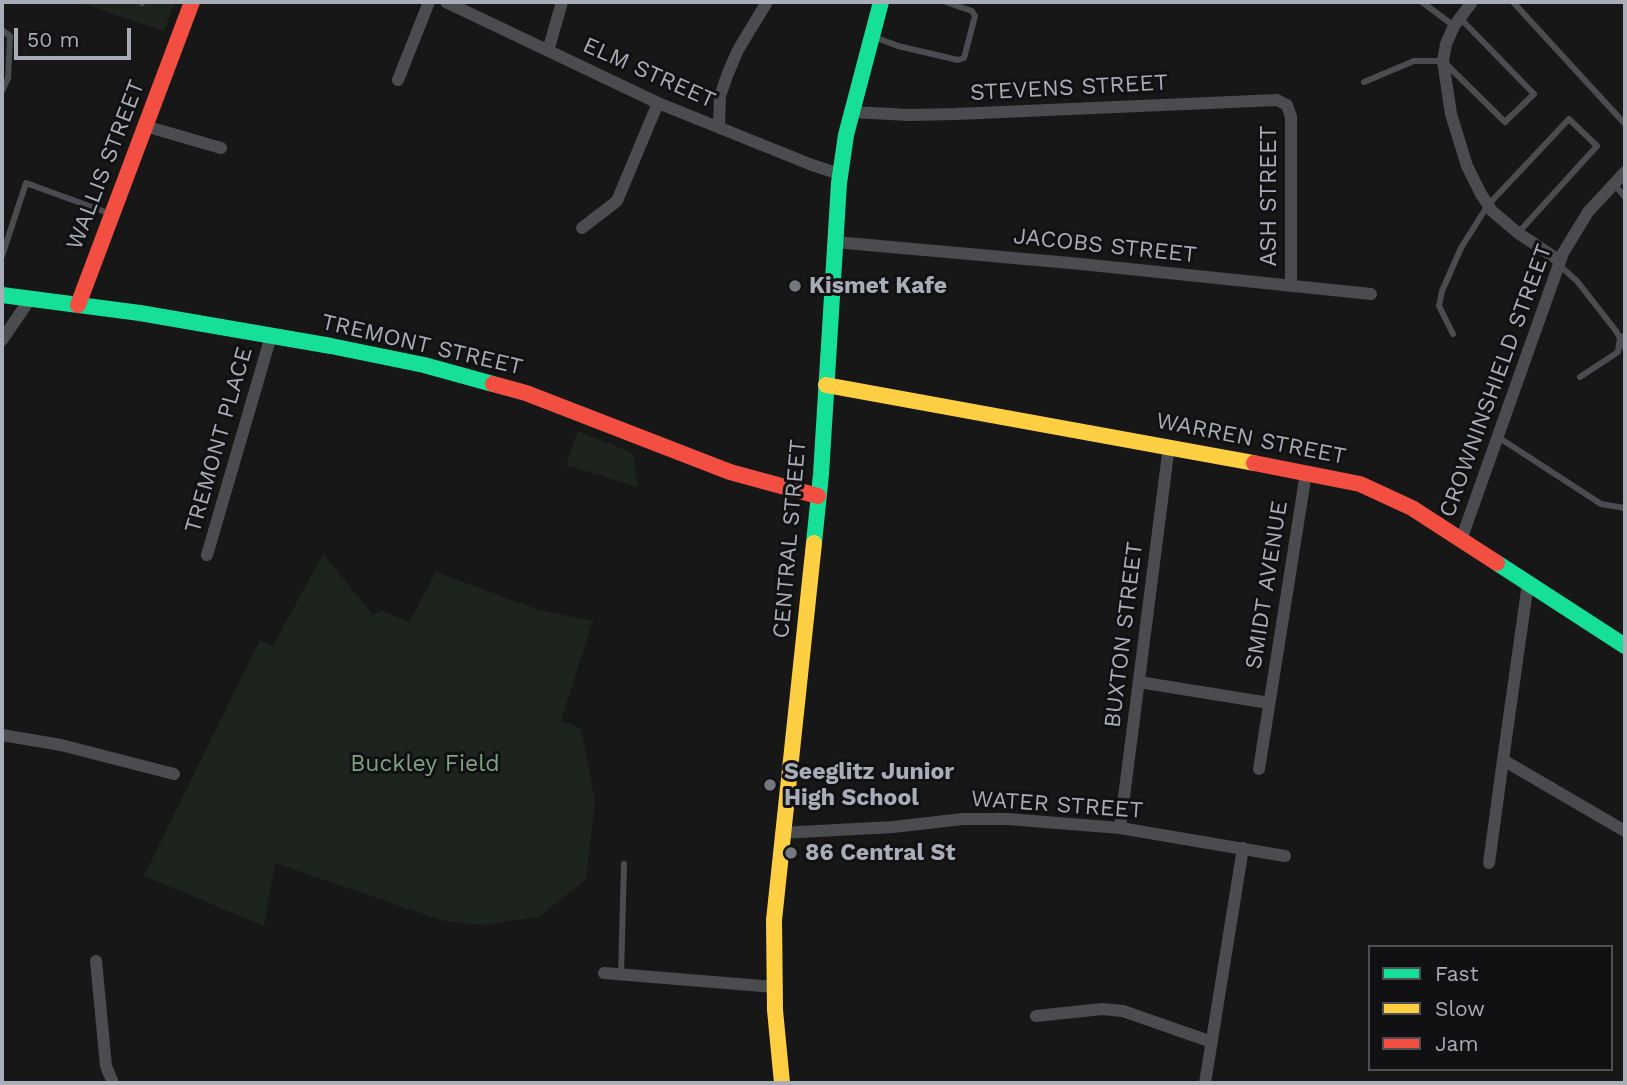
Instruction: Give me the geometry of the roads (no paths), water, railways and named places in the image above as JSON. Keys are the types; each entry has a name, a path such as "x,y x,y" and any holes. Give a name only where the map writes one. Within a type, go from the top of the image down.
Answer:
{"street":[{"name":"WALLIS STREET","path":"78,305 192,2"},
{"path":"398,80 429,2"},
{"name":"ELM STREET","path":"446,2 658,103 840,174"},
{"path":"548,51 562,2"},
{"path":"719,126 720,96 728,73 738,50 767,2"},
{"name":"CENTRAL STREET","path":"782,1083 774,987 774,920 818,496 840,174 852,112 881,2"},
{"path":"1472,2 1457,22 1446,44 1443,61 1451,114 1467,166 1488,205 1518,233 1559,263"},
{"name":"STEVENS STREET","path":"852,112 944,114 1264,100 1277,100 1287,105"},
{"path":"582,228 617,201 658,103"},
{"name":"ASH STREET","path":"1287,105 1291,117 1291,286"},
{"path":"145,126 221,148"},
{"name":"CROWNINSHIELD STREET","path":"1461,540 1559,263 1571,237 1588,212 1625,172"},
{"name":"JACOBS STREET","path":"835,242 1371,294"},
{"name":"TREMONT STREET","path":"2,295 140,313 424,365 511,387 730,472 818,496"},
{"path":"2,340 30,299"},
{"name":"TREMONT PLACE","path":"207,555 271,336"},
{"name":"WARREN STREET","path":"826,385 1169,446 1360,484 1412,508 1528,583 1623,639"},
{"name":"BUXTON STREET","path":"1121,828 1169,446"},
{"name":"SMIDT AVENUE","path":"1259,769 1306,473"},
{"path":"1489,863 1528,583"},
{"name":"SMIDT AVENUE","path":"1139,682 1269,703"},
{"path":"2,735 61,745 174,774"},
{"path":"1503,761 1625,831"},
{"name":"WATER STREET","path":"781,833 893,827 963,819 1008,819 1121,828 1286,856"},
{"path":"1205,1083 1243,848"},
{"path":"96,961 106,1066 113,1083"},
{"path":"604,973 774,987"},
{"path":"1036,1016 1101,1009 1123,1011 1212,1042"}],"lane":[{"path":"872,36 898,46 958,60 964,58 975,16 972,11 946,2"},
{"path":"1364,82 1414,61 1443,61 1505,122 1534,94 1457,22 1422,2"},
{"path":"1513,2 1625,124"},
{"path":"2,30 10,36 8,78 2,91"},
{"path":"1453,334 1439,306 1441,291 1461,248 1488,205 1569,119 1597,146 1518,233"},
{"path":"2,256 26,183 112,214"},
{"path":"1613,183 1625,197"},
{"path":"1559,263 1622,336 1625,348"},
{"path":"1580,377 1618,352 1622,336"},
{"path":"1498,438 1601,504 1625,508"},
{"path":"621,975 624,864"}],"place":[{"name":"Kismet Kafe","path":"795,286"},
{"name":"Seeglitz Junior High School","path":"770,785"},
{"name":"86 Central St","path":"791,853"}],"park label":[{"name":"Buckley Field","path":"425,764"}]}
